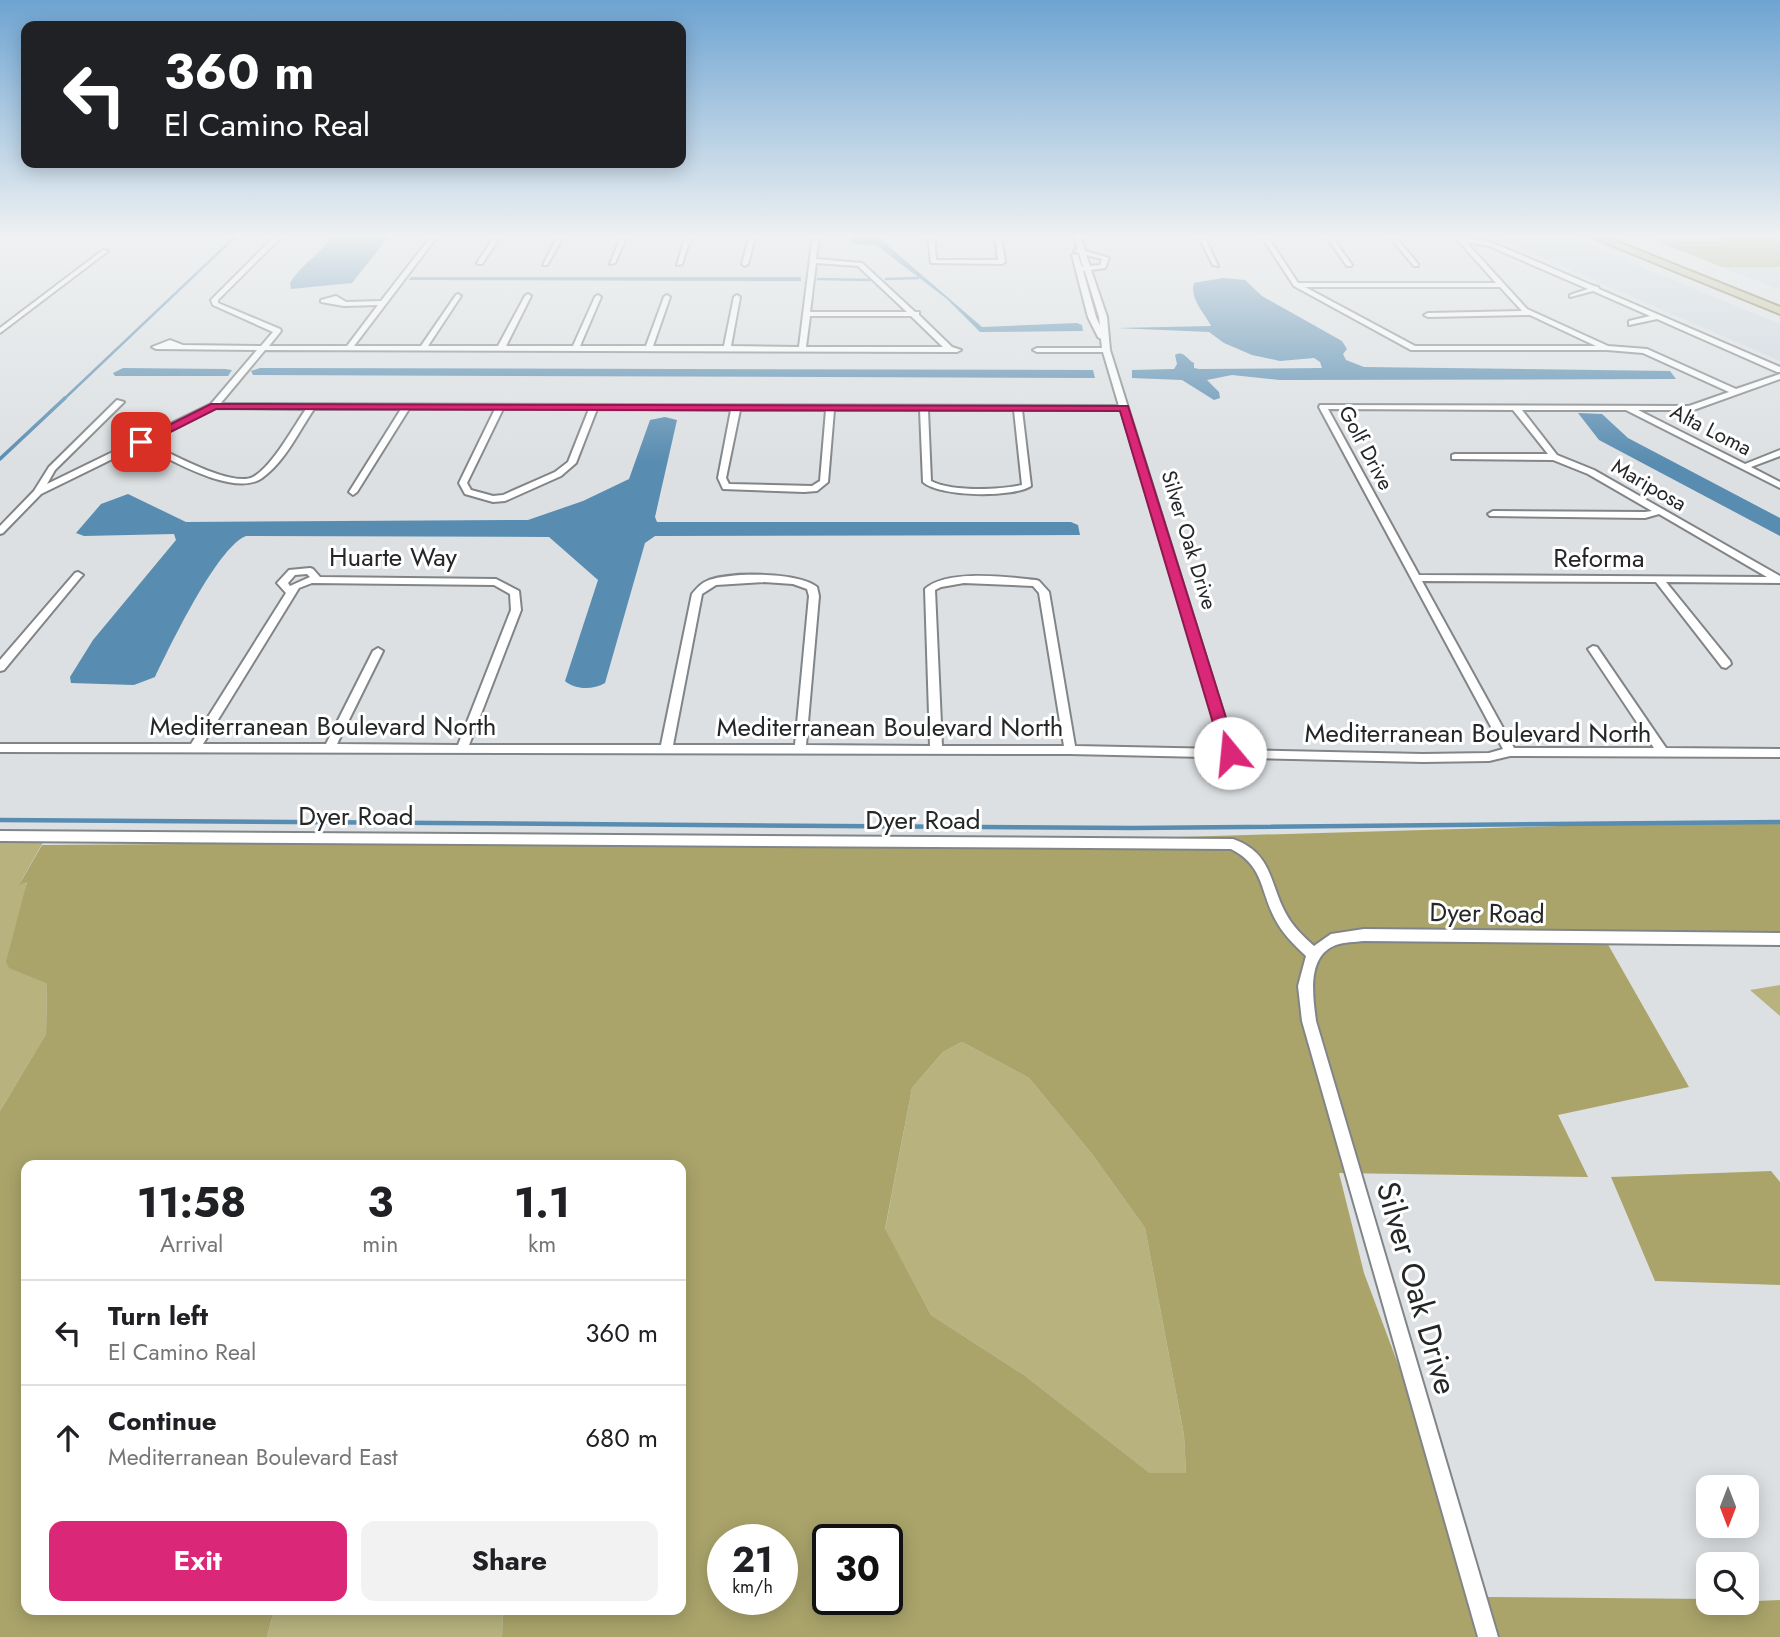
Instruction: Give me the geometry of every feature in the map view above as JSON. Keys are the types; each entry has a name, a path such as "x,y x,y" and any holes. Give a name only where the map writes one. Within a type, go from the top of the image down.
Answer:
{"street":[{"path":"0,331 27,310"},
{"path":"38,492 214,406 275,337 276,329 232,310"},
{"path":"349,348 377,310"},
{"path":"423,348 448,310"},
{"path":"501,348 521,310"},
{"path":"575,349 592,310"},
{"path":"649,348 662,310"},
{"path":"727,349 734,310"},
{"path":"802,349 806,310"},
{"path":"181,347 953,349 912,310"},
{"name":"Silver Oak Drive","path":"1090,310 1105,345 1125,408 1230,753"},
{"name":"Silver Oak Drive","path":"1101,310 1105,345"},
{"path":"1344,310 1414,348 1607,348 1644,351 1736,392"},
{"path":"1528,310 1607,348"},
{"path":"1648,310 1780,368"},
{"path":"1428,315 1531,313"},
{"path":"806,314 916,314"},
{"path":"1632,323 1661,316"},
{"path":"1037,350 1105,345"},
{"name":"Golf Drive","path":"1655,422 1780,376"},
{"path":"0,531 38,492 52,469 120,402"},
{"path":"214,406 1125,408"},
{"path":"141,442 240,486 264,473 312,406"},
{"path":"353,492 407,406"},
{"path":"500,407 463,483 468,492 493,499 522,492 568,467 594,407"},
{"path":"736,407 723,483 731,488 778,489 814,489 824,482 830,407"},
{"path":"924,407 928,485 939,489 1014,490 1028,483 1018,407"},
{"name":"Golf Drive","path":"1510,752 1323,407 1688,408"},
{"name":"Mariposa","path":"1515,407 1554,457 1591,472 1780,582"},
{"name":"Alta Loma","path":"1625,408 1780,485"},
{"path":"1744,467 1780,453"},
{"path":"1455,457 1554,457"},
{"path":"1493,514 1645,515 1661,511"},
{"path":"0,667 78,575"},
{"name":"Reforma","path":"1418,579 1780,582"},
{"path":"666,749 697,594 708,584 727,580 800,581 812,587 814,596 800,750"},
{"path":"1659,580 1726,664"},
{"name":"Huarte Way","path":"194,749 290,591 304,582 486,581 503,584 515,593 516,610 462,748"},
{"path":"936,750 930,589 935,584 950,581 1014,581 1036,583 1044,592 1070,750"},
{"path":"1593,649 1664,754"},
{"path":"328,749 378,650"},
{"name":"Mediterranean Boulevard North","path":"0,748 1070,750 1230,753 1260,757 1423,758 1489,757 1510,752 1780,754"},
{"name":"Dyer Road","path":"0,836 1233,844 1250,851 1264,871 1285,925 1313,954 1331,940 1364,935 1780,939"},
{"name":"Silver Oak Drive","path":"1313,954 1305,986 1309,1021 1488,1637"}],"shaded area":[{"path":"1664,310 1747,310 1780,324 1780,361"},
{"path":"1780,822 1780,940 1606,941 1689,1087 1558,1115 1588,1177 1339,1173 1364,1273 1485,1597 1696,1599 1696,1615 1759,1615 1759,1601 1780,1600 1780,1637 502,1637 503,1615 686,1615 686,1160 21,1160 21,1615 273,1615 267,1637 0,1637 0,1111 46,1034 47,984 9,968 6,962 27,882 19,885 42,845 1180,837","holes":["962,1042 1029,1078 1092,1154 1145,1228 1184,1435 1186,1473 1150,1473 1024,1375 931,1315 885,1229 912,1088 943,1052"]},
{"path":"0,837 46,837 20,883 27,881 10,968 47,984 46,1034 0,1111"},
{"path":"1780,985 1780,1016 1750,990"},
{"path":"962,1042 1029,1078 1092,1154 1145,1228 1184,1435 1186,1473 1150,1473 1024,1375 931,1315 885,1230 912,1088 943,1052"},
{"path":"1771,1171 1780,1182 1780,1285 1655,1281 1611,1177"},
{"path":"273,1615 503,1615 502,1637 267,1637"}],"water":[{"path":"958,310 963,310 982,327 1077,323 1082,325 1083,331 980,332"},
{"path":"1202,310 1288,310 1342,341 1347,349 1343,354 1346,360 1364,367 1670,371 1676,379 1280,380 1232,375 1207,380 1219,392 1220,398 1214,400 1182,380 1132,378 1132,370 1174,369 1177,364 1175,355 1181,354 1194,363 1194,368 1199,369 1322,368 1320,362 1314,358 1280,361 1252,355 1224,343 1209,332 1117,328 1211,326"},
{"path":"123,368 232,370 228,376 115,376 113,373"},
{"path":"260,368 1093,370 1095,378 253,375 251,371"},
{"path":"1578,413 1602,414 1628,438 1780,518 1780,536 1599,440"},
{"path":"665,417 677,420 655,517 657,522 1071,522 1078,525 1080,535 655,536 645,543 605,683 584,688 565,681 598,580 549,537 246,536 234,544 208,578 155,677 134,685 71,683 70,677 93,640 176,540 174,534 84,536 76,533 101,504 128,494 186,522 528,520 583,501 629,479 650,420"}],"waterway":[{"path":"63,400 157,310"},
{"path":"0,459 65,398"},
{"path":"0,820 1133,828 1780,822"}],"route":[{"path":"141,442 214,406 1125,408 1230,753"}]}
